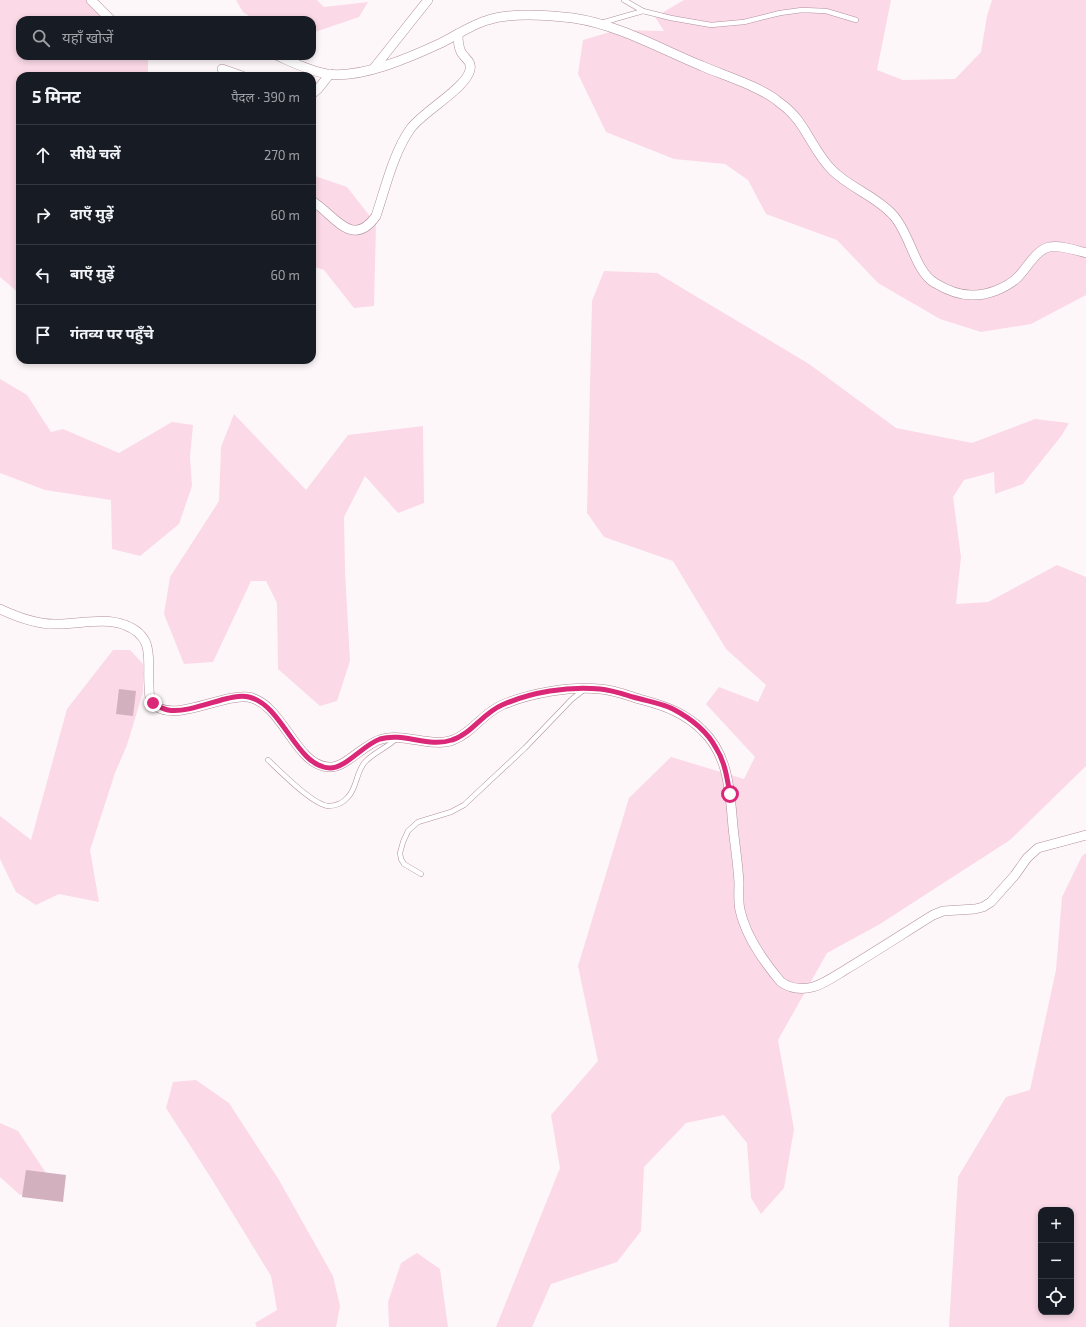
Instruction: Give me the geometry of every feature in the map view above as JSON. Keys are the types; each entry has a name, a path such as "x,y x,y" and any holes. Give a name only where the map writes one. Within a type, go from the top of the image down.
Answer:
{"street":[{"path":"92,0 108,16"},
{"path":"374,68 428,0"},
{"path":"287,60 313,71 330,74 355,73 420,53 488,20 511,16 573,18 599,23 641,38 753,87 778,101 796,118 820,156 834,172 874,199 895,217 902,228 925,276 934,283 956,293 970,295 978,294 1005,286 1017,278 1038,253 1044,249 1059,247 1086,253"},
{"path":"316,204 340,225 351,230 361,230 369,226 376,216 398,153 411,128 428,110 455,89 470,72 471,66 469,60 462,54 458,45 458,34"},
{"path":"222,69 231,72"},
{"path":"316,91 330,74"},
{"path":"0,609 15,616 36,622 56,624 110,621 125,625 137,632 146,642 150,654 149,693 153,703 170,711 183,710 233,697 249,697 262,703 272,712 309,759 319,765 330,768 346,762 363,748 380,739 398,737 440,743 453,740 464,734 487,713 501,705 525,697 556,690 586,688 601,689 672,709 685,716 703,730 716,748 726,769 730,794 740,911 754,944 781,982 794,989 813,987 827,980 943,911 983,907 991,902 1000,893 1027,858 1038,848 1086,835"}],"lane":[{"path":"624,0 643,11 671,18 711,24 744,22 785,12 802,10 826,11 856,20"},
{"path":"599,23 643,11"},
{"path":"421,874 404,864 401,859 400,853 408,831 418,822 451,812 464,805 525,748 572,699 586,688"},
{"path":"268,760 303,792 318,803 328,806 338,804 346,799 353,791 359,772 364,763 398,737"}],"shaded area":[{"path":"0,0 87,0 110,16 16,16 16,60 148,60 148,72 16,72 16,291 0,277"},
{"path":"236,0 317,0 324,7 368,2 359,17 316,32 316,16 249,16 243,12"},
{"path":"684,0 891,0 877,70 903,80 955,79 981,52 987,16 992,0 1086,0 1086,295 1031,324 981,332 940,319 878,283 837,240 766,214 748,180 725,164 674,159 606,132 578,74 583,40 617,30 664,31 655,17"},
{"path":"316,176 347,187 376,224 374,306 354,308 324,270 316,267"},
{"path":"604,271 657,273 809,364 896,428 972,443 1035,419 1069,423 1062,435 1023,484 995,494 994,472 964,480 953,497 961,557 956,604 988,602 1057,565 1086,577 1086,766 1010,840 880,924 827,953 778,1040 794,1129 784,1188 761,1214 751,1198 747,1143 724,1115 686,1123 644,1167 641,1231 617,1262 551,1284 532,1327 496,1327 560,1168 551,1115 598,1061 578,966 629,798 671,757 744,779 755,757 706,704 719,687 758,702 766,685 726,649 673,561 604,537 587,513 592,301"},
{"path":"0,379 27,395 51,432 63,429 119,453 172,422 193,425 190,457 192,486 179,524 140,556 112,549 111,500 45,490 0,473"},
{"path":"234,414 306,490 348,435 423,426 424,503 398,513 365,476 344,517 345,571 350,661 337,701 320,706 278,669 277,603 266,581 251,581 213,662 184,664 164,614 170,577 219,501 221,447"},
{"path":"113,650 130,650 143,664 143,692 127,745 115,773 90,850 99,902 59,894 36,905 16,892 0,859 0,816 31,840 67,709"},
{"path":"1086,853 1086,1327 949,1327 958,1177 1006,1097 1030,1090 1056,970 1062,897 1082,856"},
{"path":"196,1080 229,1103 279,1180 333,1276 340,1306 336,1327 257,1327 255,1323 277,1310 271,1276 166,1108 173,1082"},
{"path":"0,1123 18,1131 48,1176 42,1190 20,1195 0,1177"},
{"path":"417,1253 440,1269 448,1327 389,1327 388,1302 401,1263"}],"building":[{"path":"119,689 136,691 133,716 116,714"},
{"path":"26,1170 66,1175 63,1202 22,1197"}],"route":[{"path":"153,703 170,711 183,710 233,697 249,697 262,703 272,712 309,759 319,765 330,768 346,762 363,748 380,739 398,737 440,743 453,740 464,734 487,713 501,705 525,697 556,690 586,688 601,689 672,709 685,716 703,730 716,748 726,769 730,794"}]}
